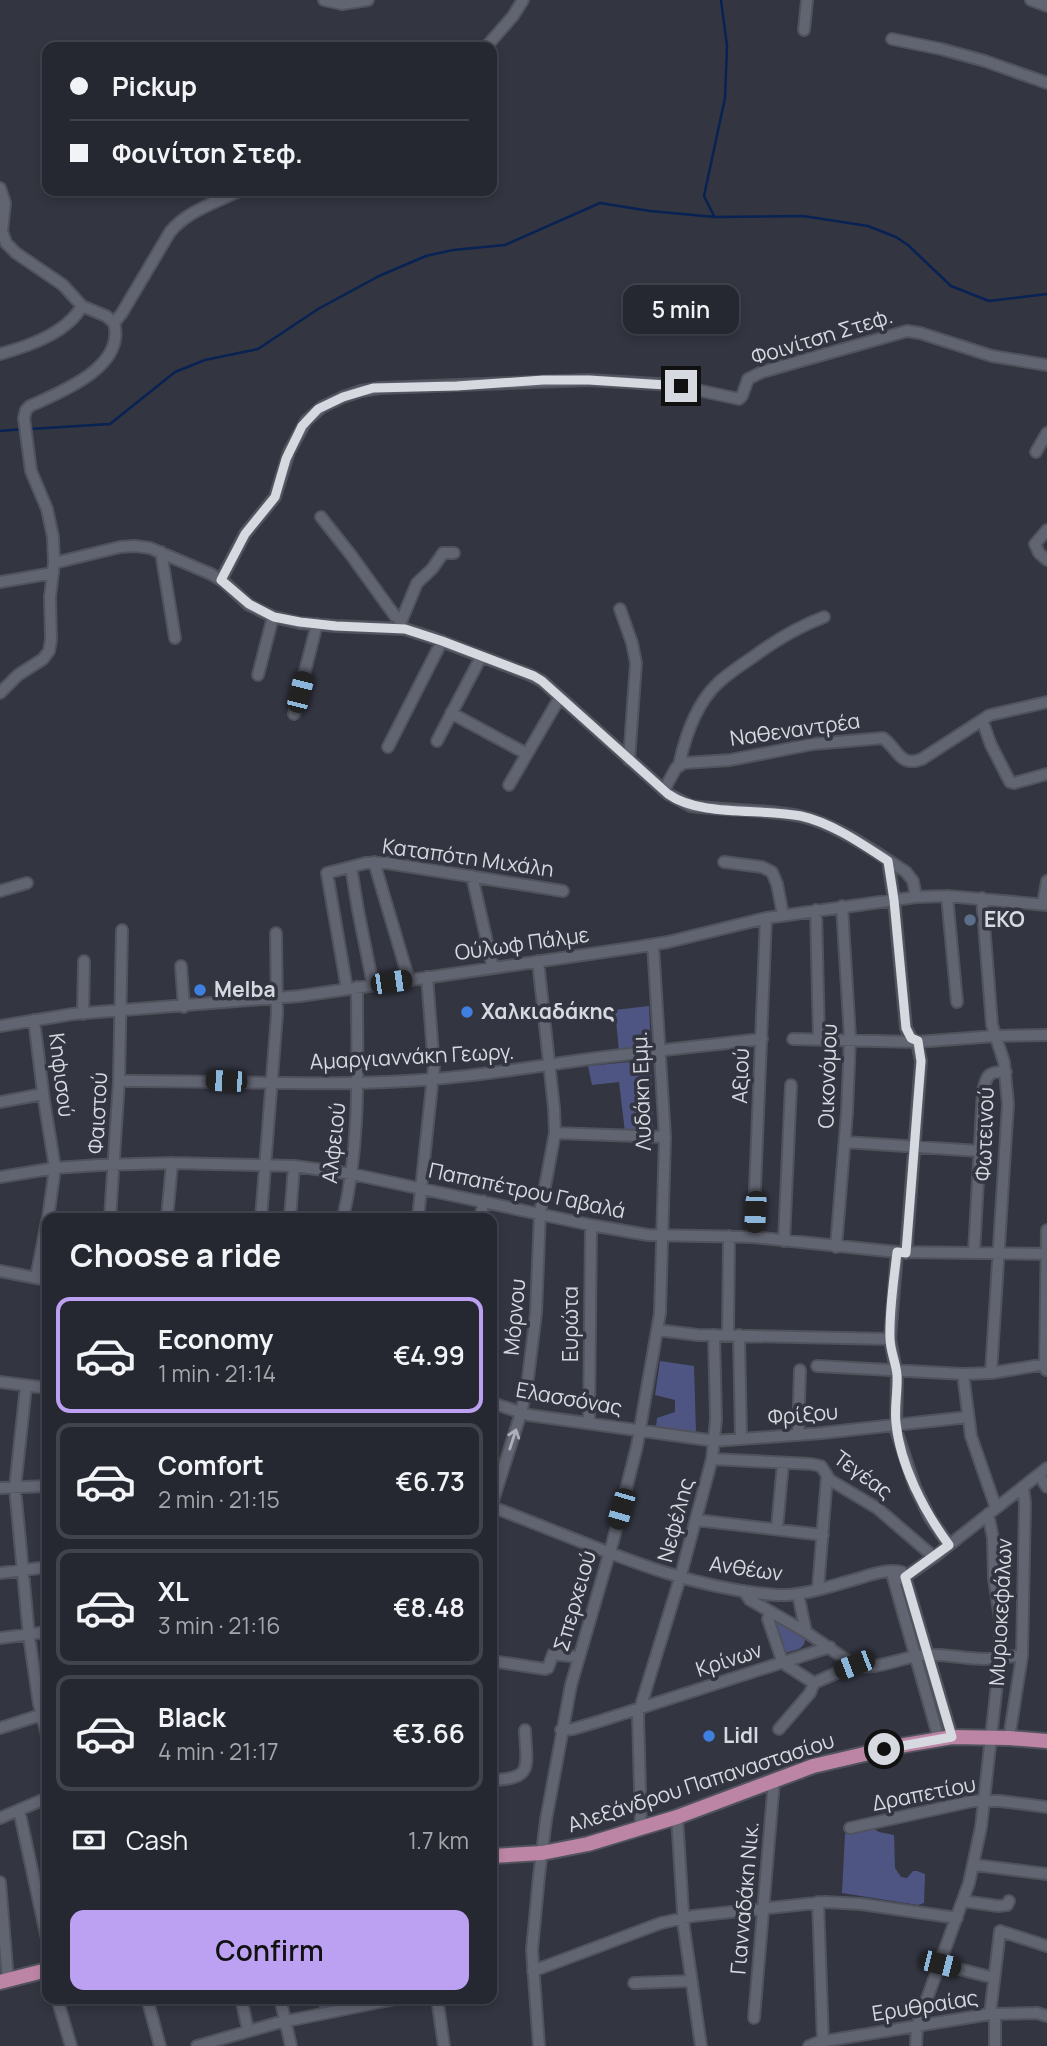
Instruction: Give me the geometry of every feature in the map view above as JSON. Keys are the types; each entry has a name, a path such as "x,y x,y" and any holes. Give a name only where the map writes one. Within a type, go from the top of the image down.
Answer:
{"main road":[{"name":"Αλεξάνδρου Παπαναστασίου","path":"497,1856 541,1853 588,1844 677,1817 834,1760 945,1738 1047,1741"},
{"path":"4,1981 42,1971"}],"street":[{"path":"324,0 342,4 368,0"},
{"path":"490,42 513,16 521,0"},
{"path":"804,30 807,0"},
{"path":"1031,0 1047,6"},
{"path":"892,39 985,61 1047,83"},
{"path":"0,188 5,203 2,231 6,243 60,283 82,306 106,316 114,323 116,332 114,343 101,365 67,389 28,407 24,418 32,475 50,518 53,537 51,640 49,651 40,662 18,675 0,693"},
{"path":"114,323 175,226 195,211 228,196"},
{"path":"0,354 31,344 57,331 74,317 82,306"},
{"name":"Φοινίτση Στεφ.","path":"221,580 245,534 275,497 286,459 306,421 322,407 361,391 575,380 674,385 738,399 743,396 748,379 762,372 907,331 992,356 1047,365"},
{"path":"1036,452 1047,433"},
{"path":"320,517 400,624"},
{"path":"1047,530 1035,544 1039,553 1047,560"},
{"path":"0,582 126,546 140,546 161,552 221,580 249,604 273,617 317,624 400,624 537,677 677,800 691,806 807,818 853,839 909,875 916,897"},
{"path":"161,552 175,638"},
{"path":"400,624 418,581 432,569 443,553 454,554"},
{"path":"620,609 636,663 629,760"},
{"path":"258,675 273,617"},
{"path":"664,790 679,765 682,748 694,720 717,684 782,635 824,617"},
{"path":"295,714 317,624"},
{"path":"388,747 442,641"},
{"path":"437,741 481,657"},
{"path":"509,785 560,697"},
{"name":"Ναθεναντρέα","path":"679,765 730,760 813,744 875,738 885,740 901,758 915,762 995,713 1047,702"},
{"path":"451,713 527,754"},
{"path":"982,720 1009,780 1014,783 1047,774"},
{"path":"888,861 906,1028 911,1038 918,1041"},
{"path":"724,862 762,867 772,873 783,915"},
{"path":"374,863 409,980"},
{"name":"Καταπότη Μιχάλη","path":"327,873 374,863 394,863 563,891"},
{"path":"351,867 373,985"},
{"name":"Αλφειού","path":"327,873 352,988 358,1082 352,1174 344,1213"},
{"path":"472,876 493,968"},
{"path":"1045,905 1047,881"},
{"path":"0,891 27,883"},
{"path":"947,896 957,1002"},
{"name":"Ούλωφ Πάλμε","path":"0,1026 122,1010 278,999 653,945 766,918 916,897 982,898 1045,905"},
{"name":"Φωτεινού","path":"982,898 991,1015 1006,1072 1007,1121 991,1373"},
{"name":"Οικονόμου","path":"836,1247 850,1040 842,906"},
{"path":"816,910 819,1039"},
{"name":"Αξιού","path":"753,1237 766,918"},
{"name":"Φαιστού","path":"110,1213 122,1010 122,930"},
{"path":"261,1213 278,999 275,933"},
{"name":"Λυδάκη Εμμ.","path":"653,945 665,1138 661,1236"},
{"path":"83,1014 84,961"},
{"name":"Μόρνου","path":"497,1490 522,1413 536,1313 540,1213 555,1133 538,961"},
{"path":"181,966 184,1007"},
{"path":"419,1213 433,1079 434,1047 428,977"},
{"name":"Κηφισού","path":"34,1020 55,1168 49,1213"},
{"path":"793,1039 918,1041 1047,1035"},
{"name":"Αμαργιαννάκη Γεωργ.","path":"119,1081 358,1082 433,1079 762,1039"},
{"path":"918,1041 921,1061 915,1147 890,1339 897,1370 896,1425 899,1443 915,1488 930,1518 949,1545"},
{"path":"974,1252 983,1091 989,1074 1006,1072"},
{"path":"784,1241 791,1085"},
{"path":"0,1102 43,1094"},
{"path":"555,1133 665,1138"},
{"path":"845,1142 979,1151"},
{"path":"167,1213 172,1163"},
{"name":"Παπαπέτρου Γαβαλά","path":"0,1177 55,1168 114,1165 172,1163 294,1166 352,1174 661,1236 753,1237 902,1252 1046,1254"},
{"path":"290,1213 294,1166"},
{"path":"0,1171 0,1191"},
{"path":"482,1213 483,1201"},
{"name":"Ευρώτα","path":"589,1423 591,1224"},
{"path":"817,1366 963,1374 1046,1367 1047,1230"},
{"name":"Σπερχειού","path":"539,2046 533,1971 534,1923 541,1853 561,1730 578,1657 609,1553 640,1431 657,1330 661,1236"},
{"path":"729,1236 741,1439"},
{"path":"0,1271 42,1279"},
{"path":"657,1330 714,1335 890,1339"},
{"name":"Νεφέλης","path":"641,1827 637,1728 639,1709 680,1578 712,1459 715,1441 714,1335"},
{"path":"798,1435 800,1370"},
{"path":"916,2046 917,2026 975,1865 985,1800 1000,1657 1000,1619 993,1578 992,1511 974,1446 963,1374"},
{"path":"0,1381 42,1388"},
{"path":"26,1386 15,1488 29,1636 42,1704"},
{"name":"Ελασσόνας","path":"497,1405 522,1413 640,1431"},
{"name":"Φρίξου","path":"640,1431 715,1441 968,1417"},
{"name":"Τεγέας","path":"712,1459 818,1466 833,1482 877,1508 934,1557"},
{"path":"777,1528 783,1463"},
{"path":"1043,1471 1047,1487"},
{"name":"Ανθέων","path":"497,1508 680,1578 744,1591 778,1595 798,1594 905,1575 934,1557 1043,1471"},
{"path":"818,1589 827,1476"},
{"path":"0,1488 42,1486"},
{"name":"Μυριοκεφάλων","path":"1009,1738 1022,1656 1026,1503 1023,1487"},
{"path":"696,1520 822,1535"},
{"path":"0,1573 42,1568"},
{"path":"905,1575 929,1655 945,1738"},
{"path":"892,1576 945,1738"},
{"path":"744,1591 750,1600 860,1667 929,1655 982,1659 1022,1656"},
{"name":"Ανθέων","path":"798,1594 806,1632"},
{"path":"770,1612 768,1619 783,1663 814,1683"},
{"path":"0,1638 42,1633"},
{"name":"Κρίνων","path":"639,1709 830,1647"},
{"path":"497,1662 545,1669 548,1668 553,1654 578,1657"},
{"path":"779,1729 810,1693 814,1683 854,1665"},
{"path":"561,1730 573,1729 639,1709"},
{"path":"0,1728 42,1715"},
{"path":"497,1780 512,1779 524,1771 525,1730"},
{"name":"Γιανναδάκη Νικ.","path":"754,2018 774,1781"},
{"path":"0,1818 42,1800"},
{"name":"Δραπετίου","path":"850,1828 985,1800 1047,1807"},
{"path":"19,1810 42,1916"},
{"path":"677,1817 683,1917 701,2046"},
{"path":"975,1865 1047,1874"},
{"path":"0,1882 4,1981"},
{"path":"963,1901 998,1906 1007,1905 1009,1901"},
{"path":"818,1902 824,2042"},
{"path":"533,1971 683,1917 818,1902 860,1904 957,1917"},
{"path":"995,2046 992,2014 1000,1931 1047,1946"},
{"path":"940,1964 995,1978"},
{"path":"634,1983 690,1980"},
{"path":"59,2004 71,2046"},
{"path":"149,2004 160,2046"},
{"path":"242,2004 248,2031"},
{"path":"281,2004 291,2046"},
{"path":"197,2046 285,2021 370,2004"},
{"path":"439,2004 444,2046"},
{"name":"Ερυθραίας","path":"809,2046 992,2014 1037,2013 1047,2016"}],"shaded area":[{"path":"649,1006 651,1048 619,1051 615,1010"},
{"path":"651,1060 653,1133 625,1132 619,1082 592,1085 588,1066"},
{"path":"660,1361 694,1366 696,1433 656,1427 657,1418 675,1412 675,1400 655,1395"},
{"path":"774,1620 805,1637 804,1645 785,1653"},
{"path":"874,1829 894,1835 895,1868 901,1877 907,1878 913,1871 925,1874 924,1903 918,1905 842,1893 845,1834"},
{"path":"320,2004 350,2004 319,2009"}],"waterway":[{"path":"714,216 704,196 725,98 727,46 721,0"},
{"path":"30,429 110,424 175,372 205,360 258,349 318,309 379,276 426,256 453,250 505,245 600,203 715,217 803,216 868,226 908,245 951,286 989,301 1047,294"},
{"path":"0,431 24,429"}],"place":[{"name":"EKO","path":"970,920"},
{"name":"Melba","path":"200,990"},
{"name":"Χαλκιαδάκης","path":"467,1012"},
{"name":"Lidl","path":"709,1736"}],"route":[{"path":"681,386 543,380 373,388 343,397 318,409 302,426 286,459 275,497 245,534 221,580 249,604 274,617 336,626 405,629 534,676 668,794 684,804 807,818 853,839 888,861 906,1028 908,1035 918,1041 921,1061 906,1253 897,1252 890,1330 890,1345 897,1376 895,1418 899,1443 915,1488 930,1518 949,1545 905,1577 952,1737 884,1749"}]}
